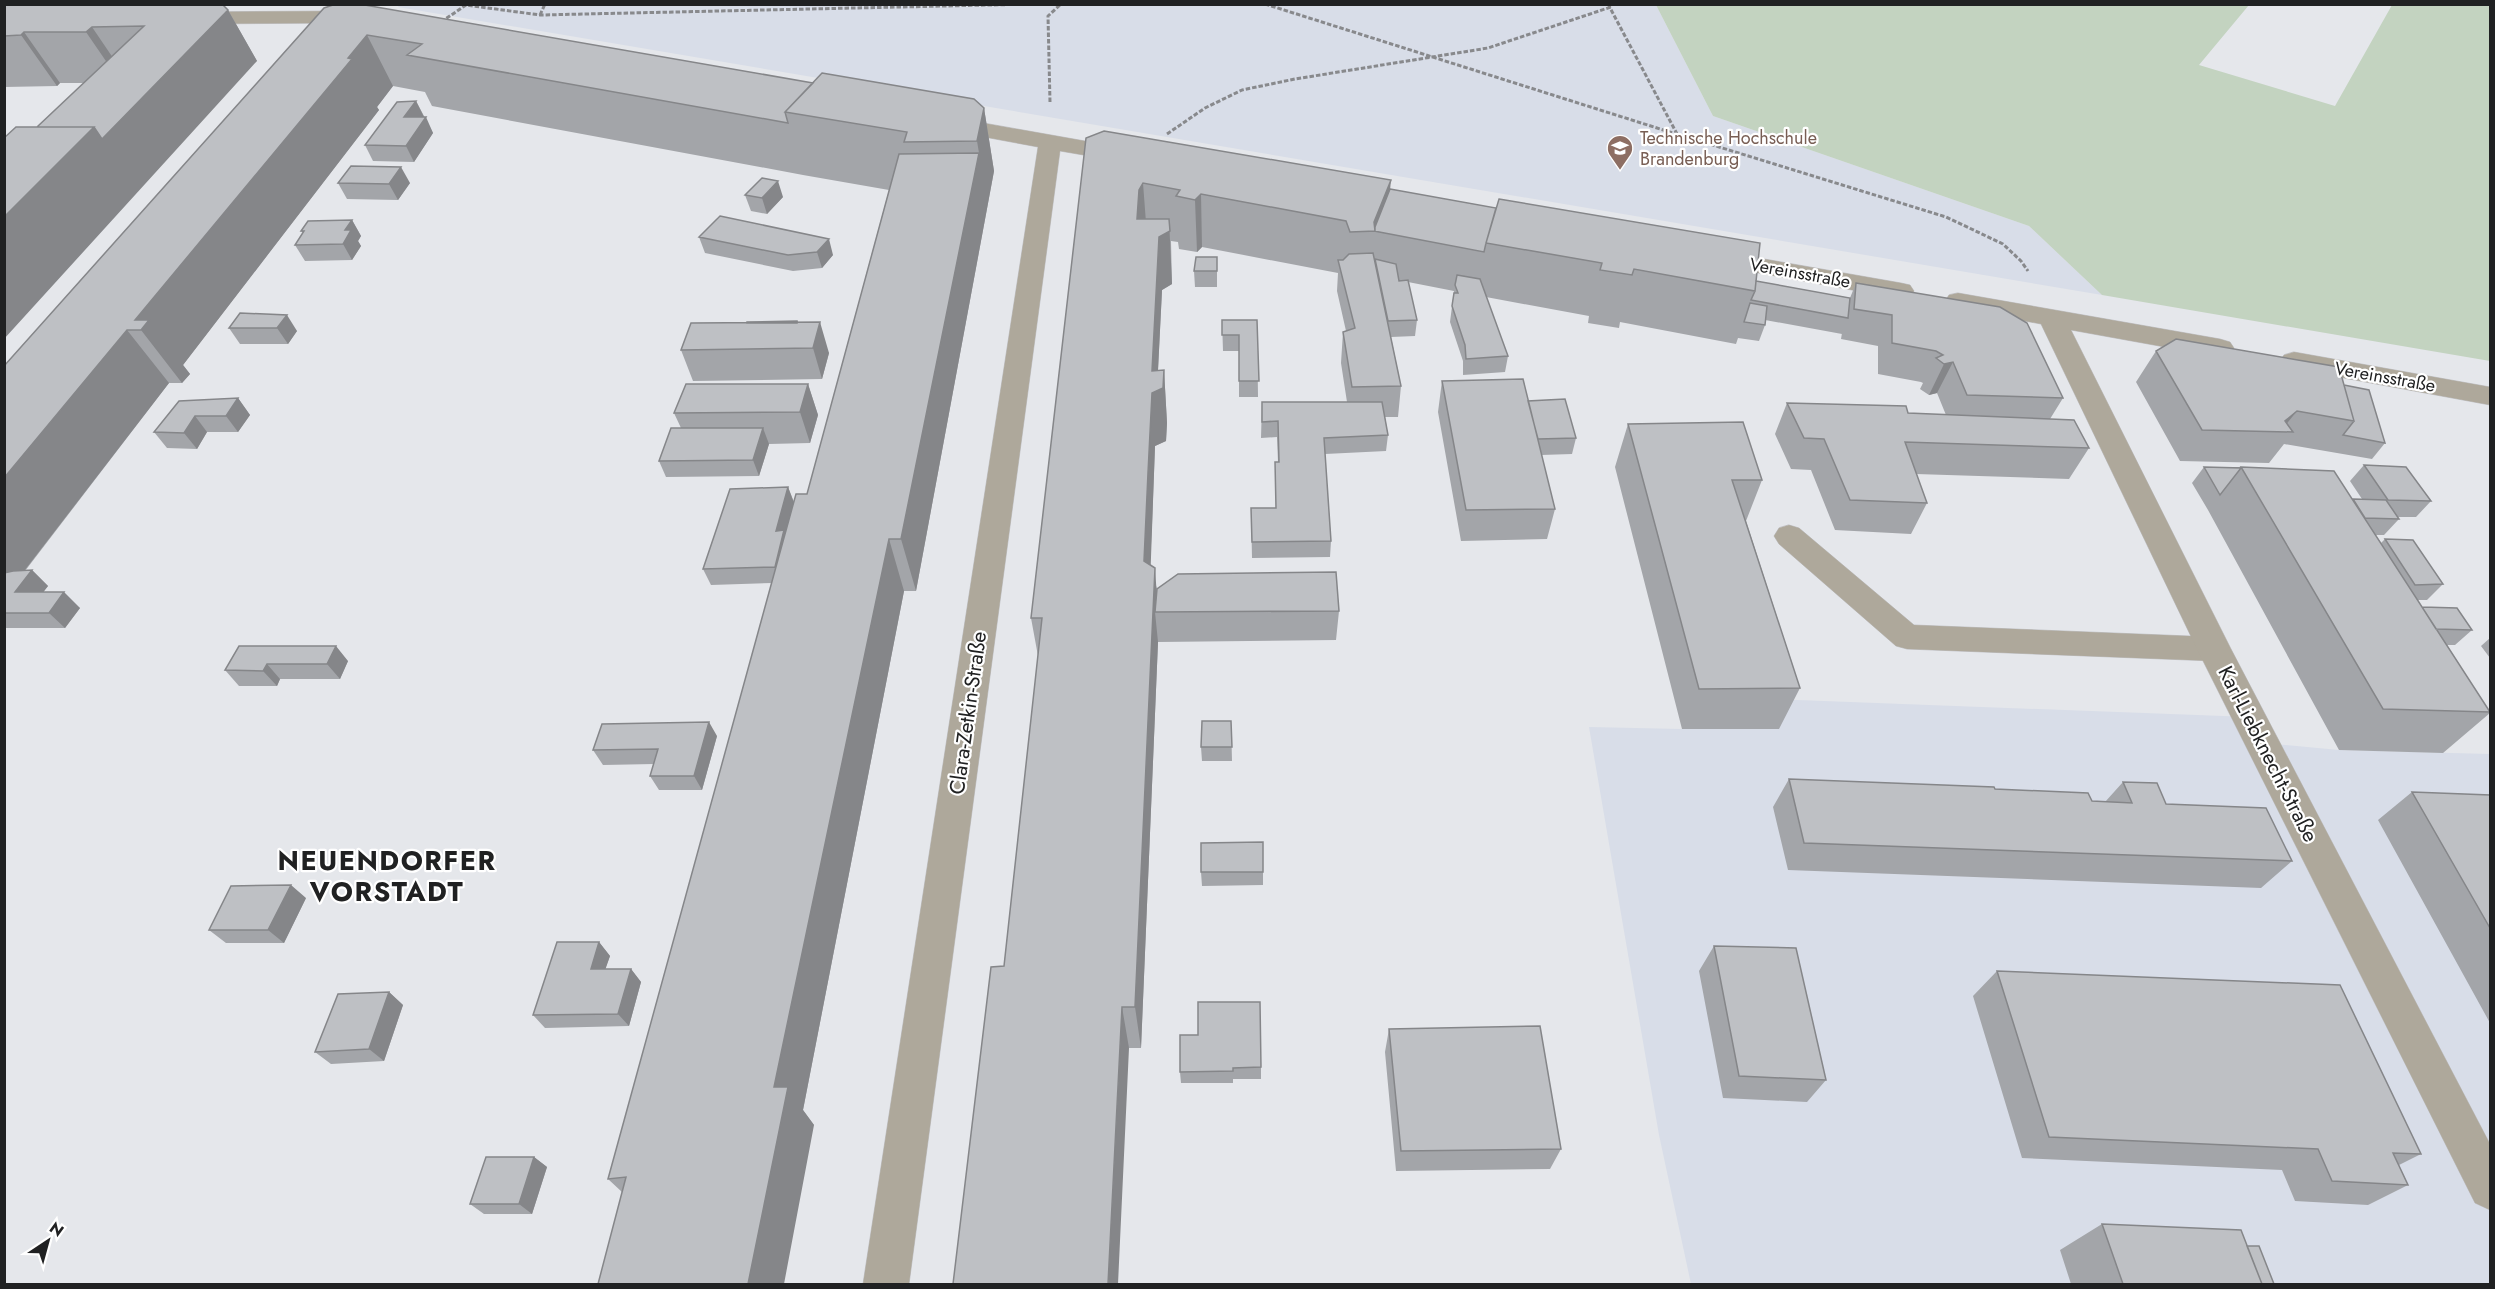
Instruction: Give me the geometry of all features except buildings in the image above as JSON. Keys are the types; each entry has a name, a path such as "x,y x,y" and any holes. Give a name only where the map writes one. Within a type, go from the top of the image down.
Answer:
{"street":[{"path":"171,18 363,16 429,30"},
{"path":"322,44 363,16"},
{"path":"921,119 1140,158"},
{"name":"Clara-Zetkin-Straße","path":"886,1284 1050,142"},
{"name":"Vereinsstraße","path":"1687,253 2490,396"},
{"name":"Karl-Liebknecht-Straße","path":"2051,317 2214,649 2490,1188"}],"lane":[{"path":"1789,536 1907,638 2214,649"}],"path":[{"path":"540,15 545,4"},
{"path":"429,30 466,5 540,15 1034,4"},
{"path":"1050,142 1048,16 1061,4"},
{"path":"1082,4 1180,4"},
{"path":"1265,4 1431,58 1946,217 1987,235 2021,256 2051,317"},
{"path":"1140,158 1205,108 1242,90 1294,79 1488,48 1610,6 1677,134"}],"shaded area":[{"name":"Technische Hochschule Brandenburg","path":"400,4 1656,5 1713,116 2029,226 2102,295 398,7"},
{"path":"1771,699 2250,717 2263,743 2339,750 2490,754 2490,1284 1691,1284 1659,1135 1589,727 1682,729"}],"green space":[{"path":"1656,5 2249,5 2199,65 2335,106 2392,5 2490,6 2490,361 2102,295 2029,226 1713,116"}],"place":[{"name":"Technische Hochschule Brandenburg","path":"1620,171"}],"district":[{"name":"NEUENDORFER VORSTADT","path":"387,876"}]}
